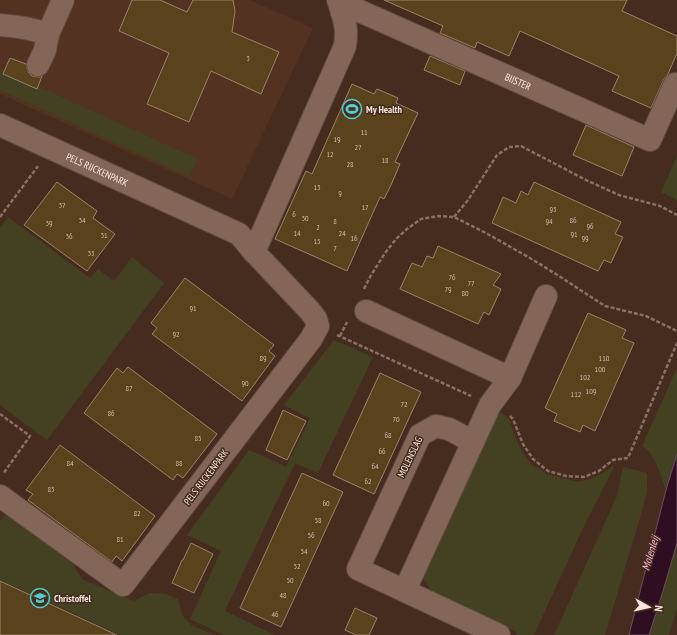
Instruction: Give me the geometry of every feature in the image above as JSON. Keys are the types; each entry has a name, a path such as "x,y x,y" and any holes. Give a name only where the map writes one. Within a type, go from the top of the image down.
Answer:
{"street":[{"path":"38,65 45,50 48,34 64,0"},
{"path":"254,252 345,46 347,35 346,22 340,6"},
{"name":"BIJSTER","path":"340,6 355,10 398,28 650,140 675,84"},
{"path":"0,25 34,29 48,34"},
{"name":"PELS RIJCKENPARK","path":"0,125 239,234 310,311 316,319 318,326 311,339 123,585 0,496"},
{"path":"405,590 490,405 510,378 546,296"},
{"path":"359,308 510,378"},
{"name":"MOLENSLAG","path":"473,442 449,429 436,426 420,435 358,569 499,635"}],"path":[{"path":"454,217 468,200 497,155 509,146 521,146 588,181 619,195 660,206 677,215"},
{"path":"0,217 51,148"},
{"path":"340,336 359,308 370,277 396,239 421,219 438,216 454,217 484,232 559,276 605,306 646,316 677,331"},
{"path":"318,326 490,405 506,410 513,419 523,444 533,459 548,471 566,476 584,477 599,471 612,460 628,458 677,343"},
{"path":"0,414 30,436 0,477"}],"shaded area":[{"path":"0,0 250,0 313,28 232,199 0,94"},
{"path":"0,69 198,159 189,177 0,90"},
{"path":"677,156 677,200 661,192"},
{"path":"8,217 90,278 98,269 114,281 132,257 164,283 47,440 0,405 0,229"},
{"path":"334,340 373,357 318,473 295,463 225,611 275,635 224,635 190,619 221,551 187,535 249,450 286,467 310,418 284,405"},
{"path":"677,368 677,454 666,490 654,459 642,446"},
{"path":"496,413 502,413 509,419 519,446 531,464 547,474 578,482 596,477 615,465 585,524 534,635 516,635 517,632 432,591 424,580 424,567"},
{"path":"623,467 647,473 647,492 605,635 554,635 617,496"},
{"path":"4,516 18,518 67,555 82,579 134,601 150,593 166,594 178,599 182,615 191,625 214,635 120,635 0,580 0,521"},
{"path":"677,543 677,607 669,635 649,635 663,591"}],"water":[{"name":"Molenleij","path":"677,454 677,543 649,635 629,635 666,490"}],"building":[{"path":"132,0 160,0 187,12 193,0 233,0 235,11 232,32 279,52 261,94 211,71 189,122 147,104 169,53 119,31"},
{"path":"384,0 627,0 622,11 677,36 677,53 651,108 612,91 619,76 520,31 509,56 477,42 475,48 440,33 443,26"},
{"path":"430,56 465,71 460,85 424,70"},
{"path":"10,58 26,64 28,72 32,76 42,76 37,89 3,74"},
{"path":"352,84 374,94 377,89 398,98 396,103 418,113 395,162 400,164 391,185 384,199 380,197 347,271 275,239 306,171 312,174"},
{"path":"586,125 634,147 622,176 573,155"},
{"path":"57,182 97,211 93,218 115,234 87,271 24,225"},
{"path":"534,182 621,222 615,234 623,237 611,263 604,260 598,271 492,223 503,197 516,203 521,191 528,195"},
{"path":"438,246 501,274 493,285 501,289 489,315 484,312 478,324 400,289 412,263 422,267 427,256 433,258"},
{"path":"185,278 274,345 269,351 275,356 242,401 152,334 157,328 151,323"},
{"path":"588,313 626,330 622,338 634,343 595,431 583,425 580,432 554,421 557,414 545,408"},
{"path":"128,367 217,434 183,478 177,474 173,480 84,413 117,368 123,373"},
{"path":"380,373 421,392 374,494 333,475"},
{"path":"283,410 306,421 287,460 266,450"},
{"path":"60,445 155,516 122,561 116,556 112,562 28,500 33,494 26,490"},
{"path":"302,473 343,492 281,627 240,608"},
{"path":"191,543 213,554 194,593 172,583"},
{"path":"0,581 117,635 0,635"},
{"path":"355,608 377,618 369,635 356,635 345,630"}],"place":[{"name":"My Health","path":"352,109"},
{"name":"Christoffel","path":"40,598"}]}
